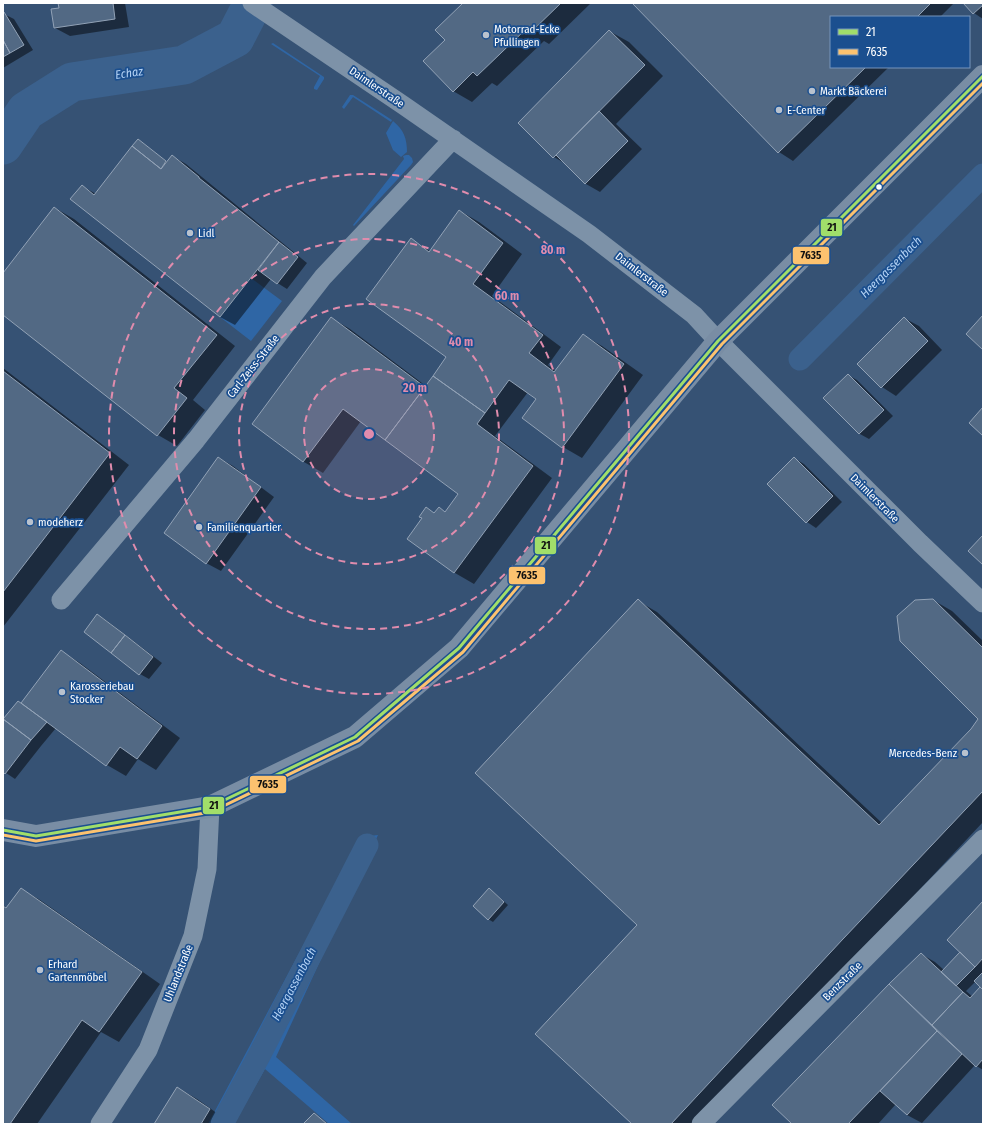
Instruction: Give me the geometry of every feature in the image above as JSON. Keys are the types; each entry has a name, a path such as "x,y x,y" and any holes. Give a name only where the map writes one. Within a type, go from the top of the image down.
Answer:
{"main road":[{"path":"3,830 36,836 210,807 355,737 459,648 718,341 983,76"}],"street":[{"name":"Daimlerstraße","path":"252,3 589,234 694,315 718,341 920,543 983,603"},
{"name":"Carl-Zeiss-Straße","path":"61,600 196,440 323,277 452,139"},
{"name":"Uhlandstraße","path":"100,1124 148,1050 193,936 207,869 210,807"},
{"name":"Benzstraße","path":"701,1124 983,839"}],"shaded area":[{"path":"273,43 324,77 317,90 314,89 314,87 320,76 271,44"},
{"path":"350,95 353,95 392,120 391,122 353,97 344,109 342,107"},
{"path":"393,121 402,131 406,143 407,152 401,157 393,150 386,133"},
{"path":"409,155 412,158 413,162 411,165 354,226 353,225 404,159 403,156"},
{"path":"251,278 282,301 251,341 220,317"},
{"path":"378,835 276,1057 352,1124 329,1124 265,1069 234,1124 208,1124 361,837"}],"building":[{"path":"58,3 113,3 115,19 54,28 51,9 59,8"},
{"path":"463,3 561,3 529,34 525,30 477,76 473,72 453,92 423,61 445,40 435,30"},
{"name":"E-Center","path":"632,3 931,3 918,16 830,16 830,68 865,68 778,153"},
{"path":"963,3 983,3 983,5 973,14"},
{"path":"4,12 24,45 10,53 3,40"},
{"path":"609,30 645,65 553,158 518,123"},
{"path":"3,40 10,53 3,57"},
{"path":"599,111 628,141 585,184 556,155"},
{"path":"138,139 166,161 161,169 132,146"},
{"name":"Lidl","path":"132,146 161,169 172,155 279,242 220,317 70,199 82,185 94,195"},
{"path":"54,207 217,335 174,388 187,398 157,436 3,315 3,273"},
{"path":"459,210 503,243 473,284 543,335 529,353 554,372 583,334 624,364 562,448 522,418 536,399 509,380 485,413 433,376 446,357 366,299 411,238 429,252"},
{"path":"279,242 298,257 277,284 258,270"},
{"path":"983,315 983,350 966,334"},
{"path":"331,317 425,387 385,440 343,409 303,462 252,424"},
{"path":"904,317 928,341 881,388 857,364"},
{"name":"modeherz","path":"3,371 110,453 3,592"},
{"path":"848,374 884,410 859,434 823,398"},
{"path":"433,376 485,413 477,424 533,466 454,573 407,539 422,518 419,517 426,507 434,513 439,507 445,512 458,494 385,440"},
{"path":"983,407 983,436 969,423"},
{"path":"218,457 261,487 206,564 164,533"},
{"path":"794,457 833,496 806,523 767,484"},
{"path":"983,535 983,565 968,551"},
{"path":"638,599 879,825 971,729 978,719 900,641 897,616 915,600 933,599 983,648 983,791 671,1124 632,1124 535,1034 637,925 475,773"},
{"path":"97,614 125,635 111,653 84,632"},
{"path":"125,635 153,657 139,675 111,653"},
{"path":"61,650 162,726 137,759 120,747 106,766 21,703"},
{"path":"18,701 47,722 31,740 3,719"},
{"path":"3,719 31,740 5,774 3,772"},
{"path":"21,888 142,972 99,1032 82,1020 10,1124 3,1124 3,906 6,908"},
{"path":"489,888 504,902 488,920 473,906"},
{"path":"983,901 983,958 975,967 947,940"},
{"path":"960,952 975,967 956,986 941,972"},
{"path":"921,953 963,992 932,1025 889,984"},
{"path":"983,972 983,990 974,981"},
{"path":"889,984 937,1031 848,1124 792,1124 772,1105"},
{"path":"980,987 983,990 983,1059 976,1067 932,1025 963,992 970,998"},
{"path":"937,1031 962,1054 907,1115 880,1091"},
{"path":"177,1087 210,1109 201,1124 154,1124"},
{"path":"314,1113 327,1124 303,1124"}],"waterway":[{"name":"Echaz","path":"3,145 26,111 72,82 184,65 235,38 253,3"},
{"name":"Heergassenbach","path":"800,359 983,175"},
{"name":"Heergassenbach","path":"222,1124 260,1054 367,845"}],"transit line":[{"name":"21","path":"3,830 36,836 210,807 355,737 459,648 718,341 983,76"},
{"name":"7635","path":"3,835 36,841 211,812 358,741 463,652 722,344 983,83"}],"place":[{"name":"Motorrad-Ecke Pfullingen","path":"486,35"},
{"name":"Markt Bäckerei","path":"812,91"},
{"name":"E-Center","path":"779,110"},
{"name":"Lidl","path":"190,233"},
{"name":"modeherz","path":"30,522"},
{"name":"Familienquartier","path":"199,527"},
{"name":"Karosseriebau Stocker","path":"62,692"},
{"name":"Mercedes-Benz","path":"965,753"},
{"name":"Erhard Gartenmöbel","path":"40,970"}]}
